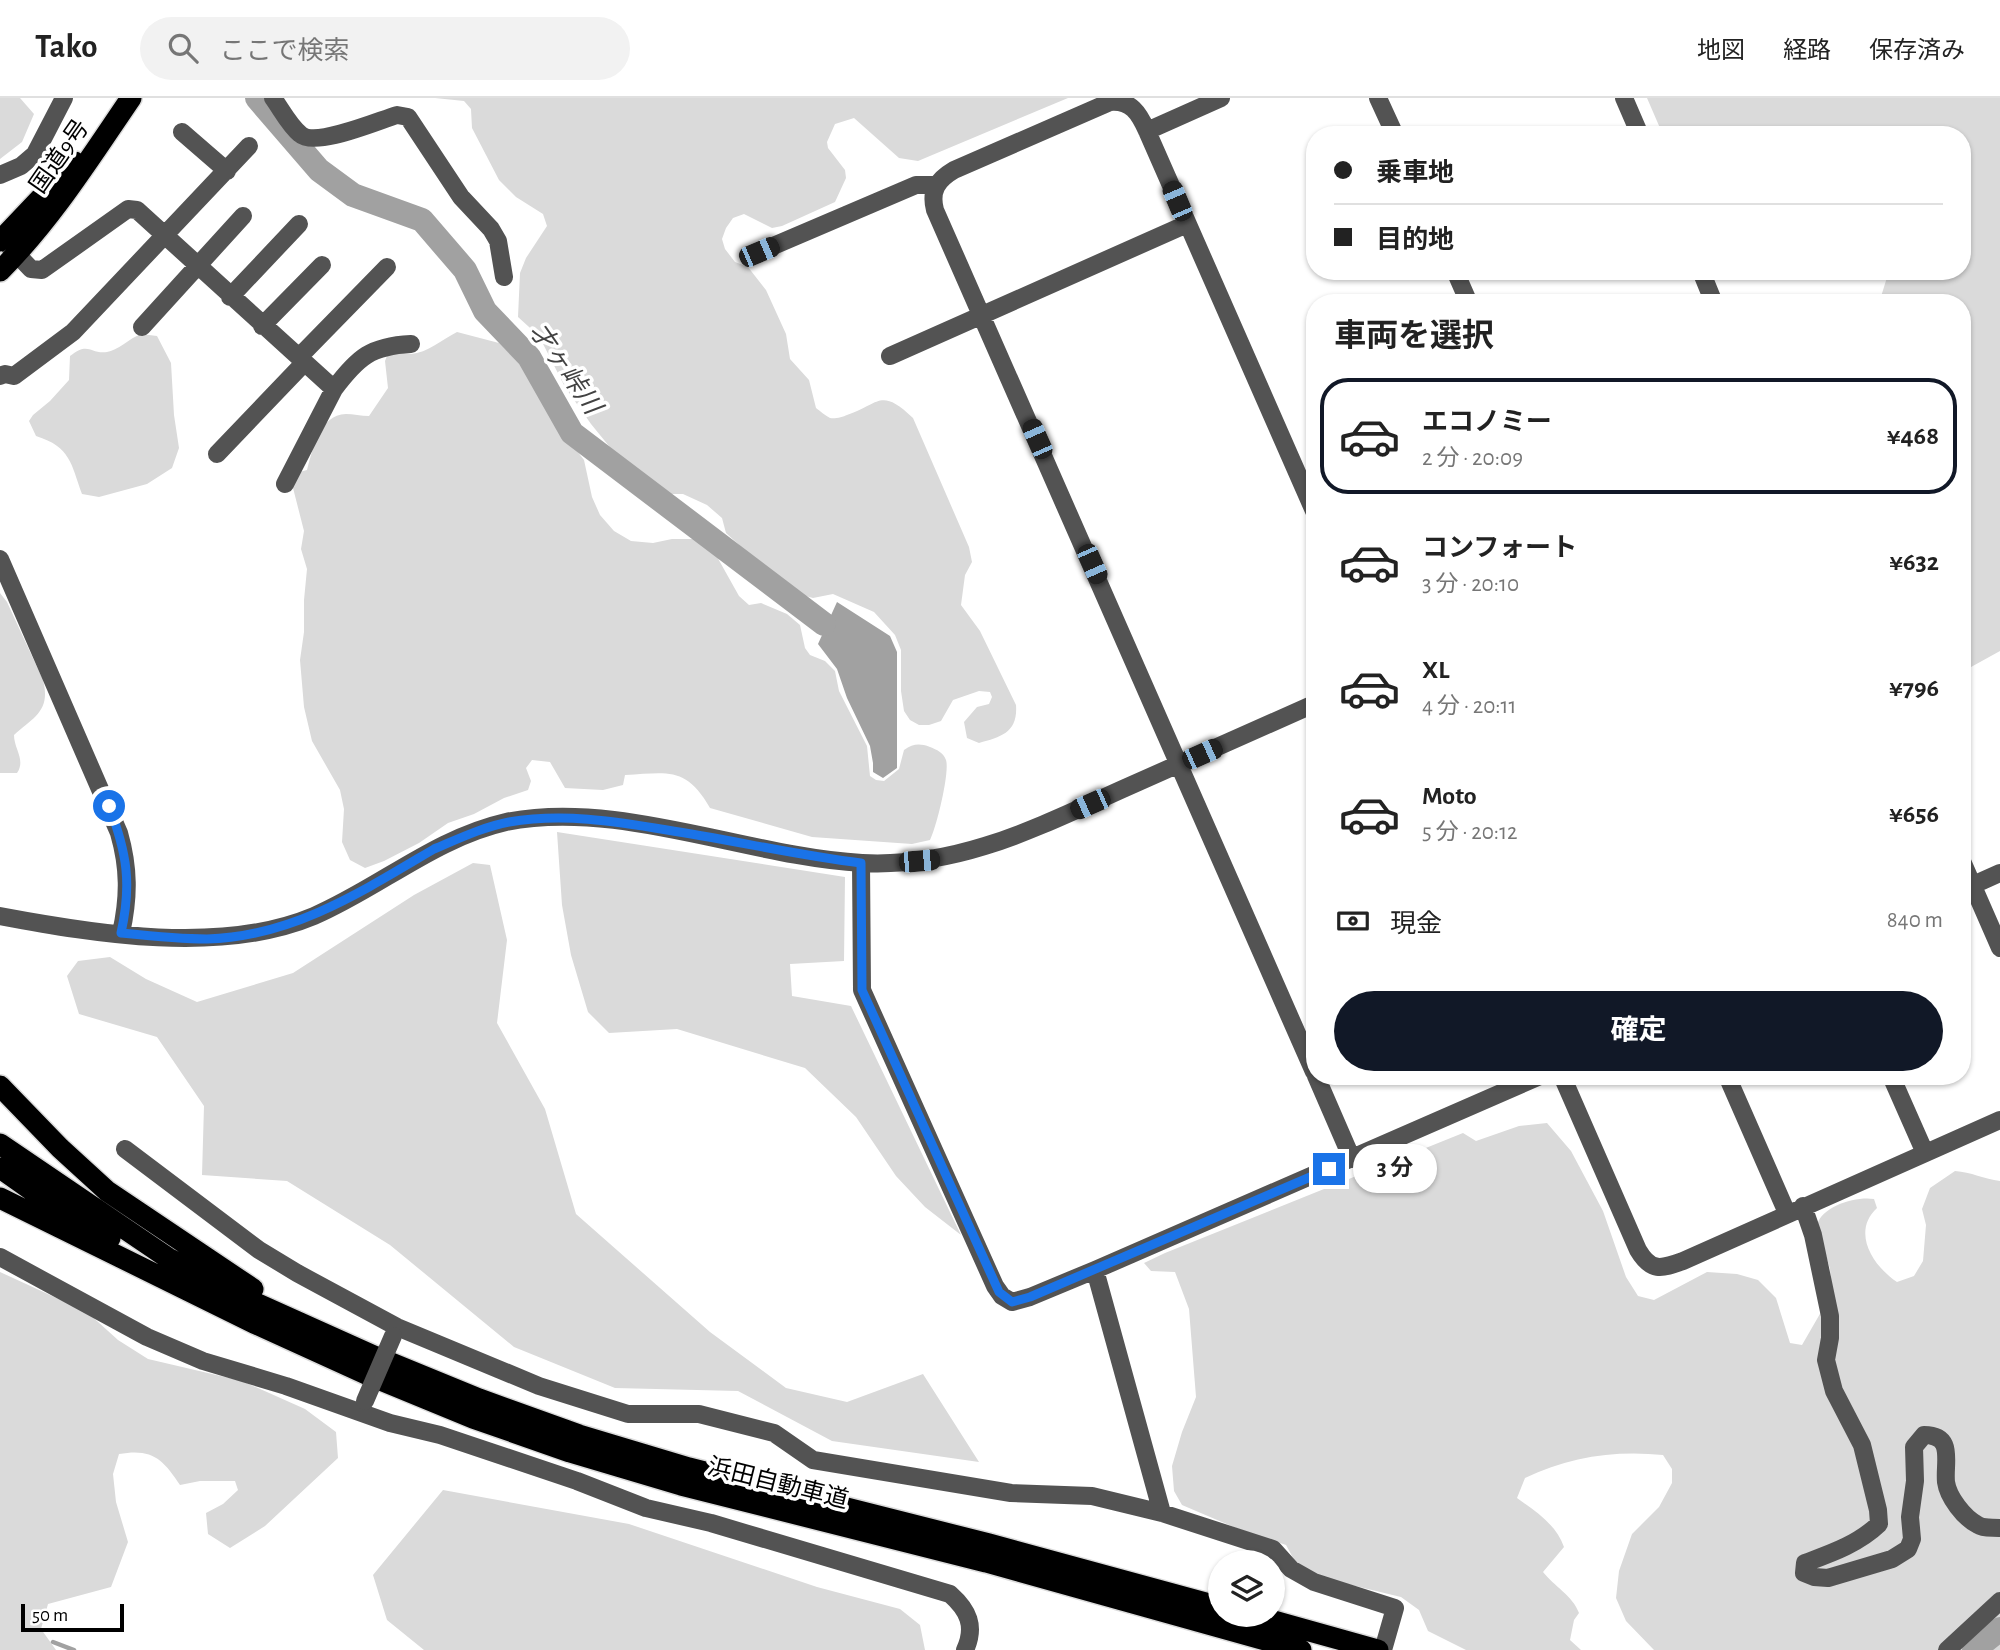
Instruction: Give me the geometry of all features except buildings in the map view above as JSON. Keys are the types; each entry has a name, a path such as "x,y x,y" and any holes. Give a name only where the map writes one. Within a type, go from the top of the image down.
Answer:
{"highway":[{"name":"国道9号","path":"0,271 5,242 65,195 130,99"},
{"path":"0,1087 107,1191 262,1295 374,1356"},
{"path":"0,1144 168,1258 242,1297 374,1356"},
{"path":"0,1168 34,1192 256,1324"},
{"path":"0,1198 256,1324"},
{"name":"浜田自動車道","path":"256,1324 366,1374 473,1418 570,1452 681,1486 1208,1604"},
{"name":"浜田自動車道","path":"374,1356 479,1399 579,1435 987,1553 1301,1650"},
{"path":"987,1553 1088,1561 1208,1593"},
{"path":"987,1553 1079,1600 1261,1650"},
{"path":"1285,1615 1375,1648"},
{"path":"1285,1624 1375,1648"}],"street":[{"path":"0,175 21,166 35,154 64,98"},
{"path":"273,98 300,134 307,138 329,136 397,116 408,117 461,197 492,229 498,241 504,277"},
{"path":"1147,131 1221,98"},
{"path":"1378,98 1391,126"},
{"path":"1624,98 1636,126"},
{"path":"1306,492 1147,131 1128,103 1110,103 954,170 936,185 933,193 935,210 1306,1053"},
{"path":"182,132 227,171"},
{"path":"0,376 14,376 73,332 250,146"},
{"path":"759,252 916,185 936,185"},
{"path":"5,242 32,269 42,270 128,209 137,210 334,389"},
{"path":"142,327 243,216"},
{"path":"230,297 299,224"},
{"path":"890,356 1187,224"},
{"path":"262,326 322,265"},
{"path":"218,453 387,267"},
{"path":"285,484 334,389 355,364 369,353 387,346 411,344"},
{"path":"0,559 119,833 126,858 128,882 127,905 121,933"},
{"path":"0,916 121,933 209,939 241,935 312,916 434,849 474,832 506,822 538,818 585,818 627,823 861,863 937,860 993,845 1306,708"},
{"path":"861,863 862,990 999,1292 1007,1299 1018,1301 1095,1270 1519,1085"},
{"path":"1971,886 2000,873"},
{"path":"1971,895 2000,948"},
{"path":"1320,1085 1352,1158"},
{"path":"1566,1085 1635,1243 1647,1264 1654,1267 1672,1265 2000,1120"},
{"path":"1732,1085 1795,1209 1812,1235 1830,1316 1826,1360 1834,1391 1862,1445 1878,1510 1879,1524 1867,1535 1850,1545 1805,1563 1804,1573 1808,1576 1828,1578 1892,1559 1908,1549 1912,1539 1910,1517 1915,1481 1914,1447 1924,1435 1941,1440 1947,1452 1946,1483 1954,1502 1978,1525 2000,1528"},
{"path":"1895,1085 1925,1153"},
{"path":"125,1149 259,1250 395,1332 539,1386 628,1414 699,1414 774,1433 813,1460 1010,1493 1091,1496 1162,1513 1273,1549 1292,1569 1314,1582 1395,1608 1375,1648"},
{"path":"0,1257 147,1337 202,1361 362,1406 390,1423 440,1435 646,1508 711,1523 921,1583 950,1594 963,1605 969,1619 965,1650"},
{"path":"1095,1270 1162,1513"},
{"path":"362,1406 395,1332"},
{"path":"1947,1650 2000,1601"}],"shaded area":[{"path":"0,98 20,98 34,114 22,142 0,159"},
{"path":"435,98 1068,98 918,161 899,158 854,118 835,124 827,142 828,148 845,170 846,178 835,202 772,228 744,214 733,218 722,239 725,249 735,262 748,267 766,290 786,334 790,359 809,380 816,408 830,418 837,418 886,401 913,418 969,547 972,562 965,575 961,605 980,631 1016,705 1014,721 1007,732 979,743 967,738 964,722 977,707 989,704 992,697 990,692 979,691 953,700 941,721 919,725 910,720 904,711 901,691 901,650 895,635 874,612 833,594 813,598 791,592 726,533 722,518 707,505 683,494 665,494 640,477 613,451 565,387 539,336 518,317 520,273 526,258 547,226 543,214 516,197 499,180 472,128 471,109 464,101"},
{"path":"1647,98 2000,98 2000,651 1971,667 1971,294 1882,294 1886,280 1971,280 1971,126 1659,126"},
{"path":"457,332 499,343 533,371 562,437 584,460 592,497 600,515 614,531 631,541 653,543 672,539 697,539 711,546 739,596 749,605 761,603 787,614 800,625 805,648 810,655 825,661 835,671 839,691 867,746 870,776 884,781 899,769 904,750 913,745 926,746 943,755 947,766 944,788 930,840 912,844 812,837 710,808 693,785 675,775 664,773 625,775 623,785 603,790 565,788 550,762 532,760 526,768 531,781 528,790 448,823 419,843 384,861 365,868 350,860 342,842 344,809 340,790 312,741 304,707 300,660 307,569 301,549 304,531 292,484 296,473 307,470 319,435 329,420 346,414 369,416 388,388 385,361 389,351 417,353"},
{"path":"141,334 157,336 171,363 179,448 172,468 147,484 99,497 82,494 72,465 63,451 48,440 36,436 29,421 69,380 70,356 81,349 111,351"},
{"path":"0,593 7,602 43,680 45,691 43,706 39,712 14,735 20,759 17,773 0,773"},
{"path":"837,602 890,636 897,652 897,768 883,778 873,772 870,746 847,698 837,669 818,644"},
{"path":"557,832 845,877 844,961 790,964 792,996 851,1006 961,1235 925,1207 896,1176 856,1117 805,1068 677,1029 609,1033 588,1012 571,955 562,905"},
{"path":"473,863 490,865 507,940 497,1023 545,1109 576,1214 710,1332 786,1388 847,1402 923,1374 979,1462 832,1441 738,1391 615,1388 514,1347 390,1245 287,1181 202,1175 204,1106 157,1037 79,1014 67,976 78,961 110,957 146,979 197,1002 293,973 414,895"},
{"path":"1547,1123 1571,1151 1603,1211 1626,1277 1638,1296 1654,1300 1707,1272 1737,1274 1758,1280 1776,1298 1790,1343 1802,1345 1832,1293 1830,1269 1817,1225 1825,1212 1849,1201 1874,1199 1877,1208 1869,1217 1866,1227 1868,1248 1880,1267 1897,1282 1914,1276 1923,1261 1926,1225 1922,1209 1930,1188 1955,1171 2000,1181 2000,1650 1654,1650 1626,1621 1616,1598 1619,1571 1632,1534 1659,1507 1672,1483 1672,1469 1663,1455 1592,1457 1558,1465 1525,1478 1517,1498 1551,1525 1564,1547 1543,1572 1568,1596 1579,1613 1574,1620 1570,1640 1581,1650 1466,1650 1428,1631 1419,1610 1401,1597 1318,1577 1298,1567 1286,1545 1182,1505 1174,1491 1172,1466 1196,1397 1189,1309 1175,1272 1151,1271 1144,1263 1463,1133 1476,1141 1519,1126"},
{"path":"0,1272 87,1312 118,1340 148,1359 242,1381 305,1409 336,1432 338,1458 265,1526 230,1548 208,1534 206,1513 223,1504 238,1490 235,1481 200,1481 180,1485 168,1468 156,1458 140,1453 119,1454 113,1474 116,1502 128,1542 111,1587 48,1604 41,1629 56,1650 0,1650"},
{"path":"443,1490 629,1524 817,1587 900,1609 920,1625 925,1650 424,1650 387,1620 373,1575"}],"waterway":[{"name":"才ヶ峠川","path":"257,98 319,170 353,195 422,220 465,270 485,311 529,357 572,433 824,624"},
{"path":"1974,1650 2000,1629"},
{"path":"53,1642 74,1650"}],"route":[{"path":"109,806 126,858 127,905 121,933 175,938 209,939 282,926 312,916 345,900 434,849 474,832 506,822 538,818 585,818 627,823 861,863 862,990 999,1292 1012,1302 1030,1297 1329,1169"}]}
